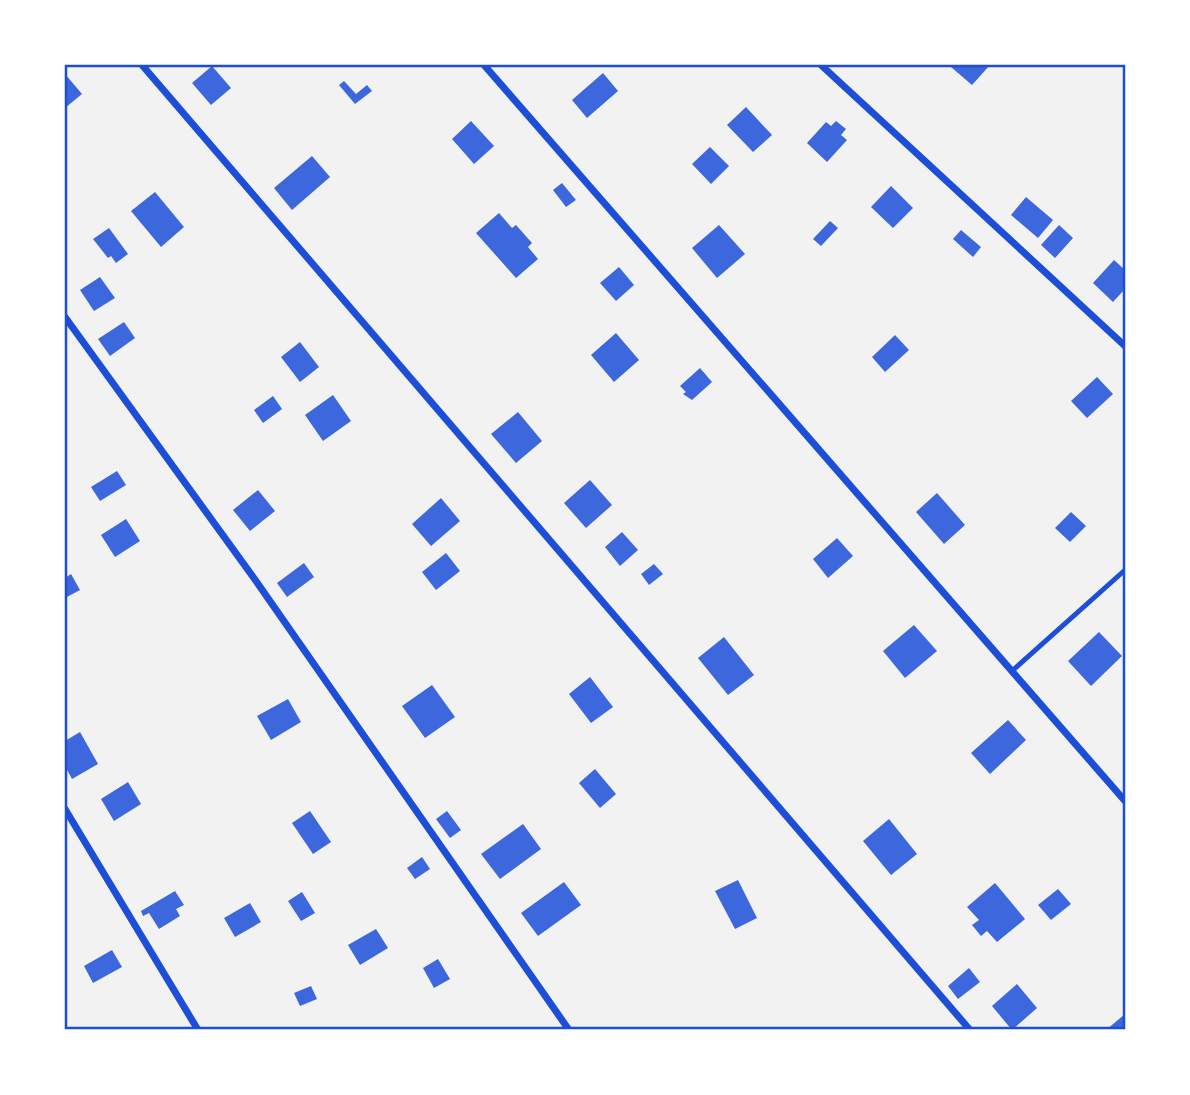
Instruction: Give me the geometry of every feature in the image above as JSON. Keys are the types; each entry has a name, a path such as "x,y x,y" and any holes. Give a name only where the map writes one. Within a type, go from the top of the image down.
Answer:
{"street":[{"path":"142,65 970,1030"},
{"path":"484,65 1125,801"},
{"path":"821,65 1125,346"},
{"path":"65,317 256,581 569,1030"},
{"path":"65,809 198,1030"}],"lane":[{"path":"1012,671 1125,570"}],"building":[{"path":"990,65 972,85 951,67"},
{"path":"212,66 231,88 211,105 192,83"},
{"path":"603,73 618,91 587,118 572,100"},
{"path":"65,74 82,94 65,108"},
{"path":"344,81 356,94 367,85 372,91 355,104 339,85"},
{"path":"746,107 772,135 753,152 727,125"},
{"path":"471,121 494,146 474,164 452,139"},
{"path":"836,121 846,129 841,135 847,140 827,162 807,143 826,122 831,126"},
{"path":"710,147 729,166 711,184 692,164"},
{"path":"312,156 330,177 292,210 274,188"},
{"path":"562,183 576,200 566,207 553,190"},
{"path":"891,186 913,208 893,228 871,207"},
{"path":"155,192 184,227 161,247 131,211"},
{"path":"1026,197 1053,220 1038,238 1011,215"},
{"path":"499,213 512,228 516,225 532,243 528,247 538,259 516,278 476,233"},
{"path":"830,221 838,228 821,246 813,239"},
{"path":"719,225 745,254 717,278 692,248"},
{"path":"1059,225 1073,238 1055,258 1041,245"},
{"path":"109,228 128,254 116,263 111,256 108,258 93,239"},
{"path":"961,230 981,247 973,257 953,239"},
{"path":"1114,260 1125,270 1125,289 1113,302 1093,283"},
{"path":"619,267 634,285 616,301 600,283"},
{"path":"100,277 115,298 94,311 80,290"},
{"path":"124,322 135,338 110,356 98,339"},
{"path":"616,333 639,360 614,382 591,355"},
{"path":"895,335 909,350 885,372 872,357"},
{"path":"300,342 319,367 300,382 281,357"},
{"path":"700,368 712,382 692,400 683,394 686,392 680,386"},
{"path":"1097,377 1113,394 1087,418 1071,401"},
{"path":"333,395 351,421 323,441 305,415"},
{"path":"273,396 282,409 263,423 254,410"},
{"path":"518,412 542,441 516,463 491,434"},
{"path":"117,471 126,485 100,501 91,487"},
{"path":"590,480 612,505 586,528 564,503"},
{"path":"258,490 275,511 250,531 233,510"},
{"path":"937,493 965,525 944,544 916,512"},
{"path":"441,498 460,521 431,546 412,524"},
{"path":"1071,512 1086,526 1070,542 1055,528"},
{"path":"126,519 140,541 115,557 101,535"},
{"path":"622,532 638,550 620,566 605,547"},
{"path":"837,538 853,556 828,578 813,559"},
{"path":"446,553 460,571 436,590 422,572"},
{"path":"304,563 314,577 287,597 277,583"},
{"path":"654,564 663,574 649,585 641,574"},
{"path":"71,574 80,590 65,598 65,578"},
{"path":"914,625 937,651 905,678 883,651"},
{"path":"1099,632 1122,656 1091,686 1068,661"},
{"path":"724,637 754,675 728,695 698,658"},
{"path":"590,677 613,707 591,723 569,694"},
{"path":"432,685 455,717 425,738 402,706"},
{"path":"288,699 301,722 271,740 257,716"},
{"path":"1008,720 1026,740 990,774 971,753"},
{"path":"80,732 98,764 72,779 65,766 65,741"},
{"path":"595,769 616,794 600,808 579,783"},
{"path":"128,782 141,804 114,821 101,799"},
{"path":"310,811 331,842 313,854 292,823"},
{"path":"447,811 461,830 450,838 436,819"},
{"path":"889,819 917,854 891,875 863,841"},
{"path":"523,824 541,849 500,879 481,854"},
{"path":"422,857 430,869 415,879 407,868"},
{"path":"738,880 757,918 735,929 715,891"},
{"path":"564,882 581,905 538,936 521,913"},
{"path":"995,883 1025,919 997,942 987,931 981,936 972,925 979,920 967,907"},
{"path":"1058,889 1071,904 1051,920 1038,905"},
{"path":"175,891 184,905 176,909 180,916 159,929 149,913 143,916 141,911"},
{"path":"302,892 315,913 301,921 288,901"},
{"path":"250,903 261,922 235,937 224,918"},
{"path":"376,929 388,948 360,965 348,945"},
{"path":"112,950 122,967 93,983 84,966"},
{"path":"438,959 450,979 434,988 423,968"},
{"path":"969,968 980,982 958,999 948,986"},
{"path":"1017,984 1037,1008 1012,1030 992,1006"},
{"path":"311,986 317,999 300,1006 294,993"},
{"path":"1125,1014 1125,1030 1106,1030"}]}
